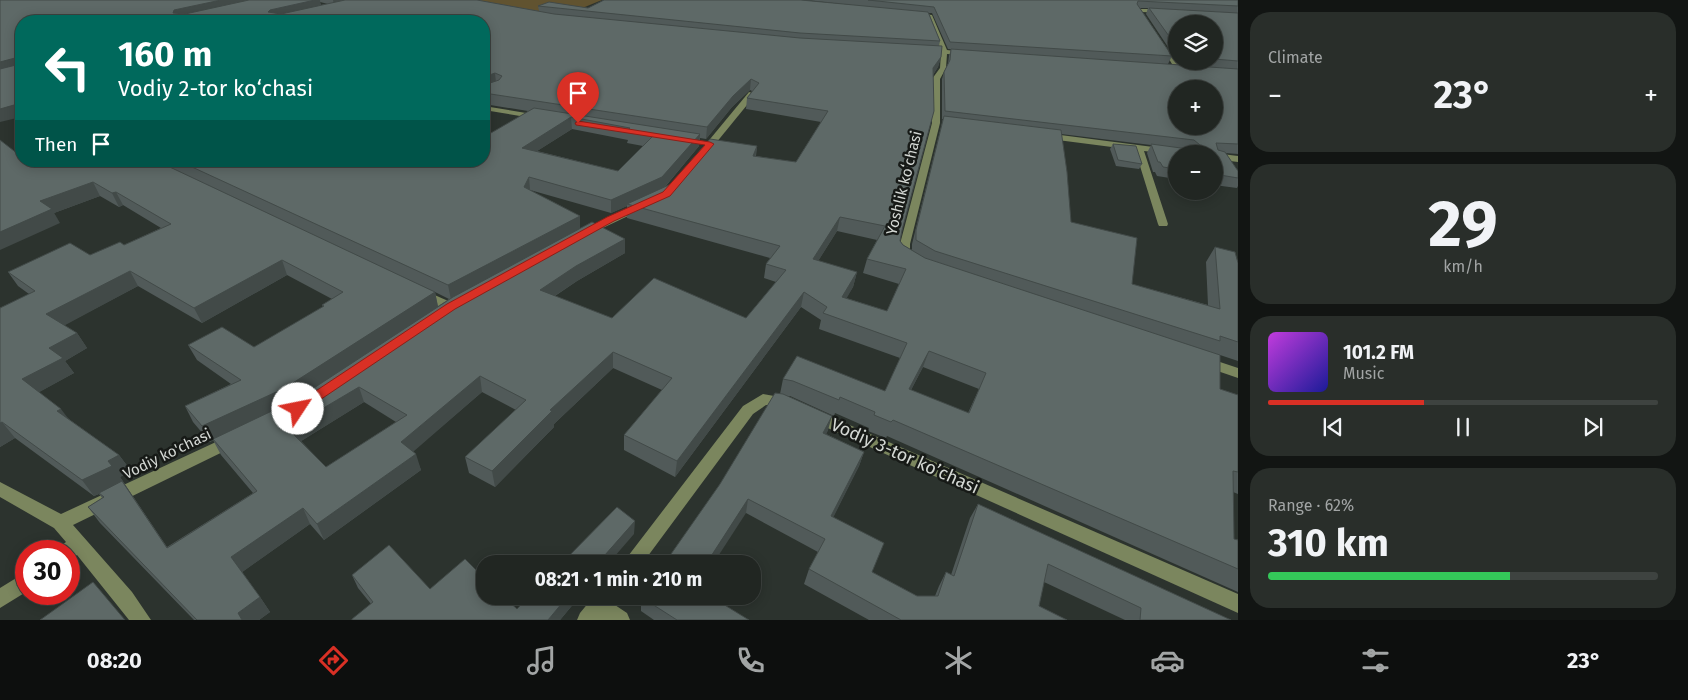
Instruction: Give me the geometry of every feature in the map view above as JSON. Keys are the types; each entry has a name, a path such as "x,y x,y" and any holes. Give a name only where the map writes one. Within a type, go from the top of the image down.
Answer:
{"street":[{"path":"1147,24 1138,10 1169,11"},
{"path":"907,13 930,16 944,51"},
{"path":"1156,37 1168,55"},
{"path":"915,50 972,53"},
{"name":"Yoshlik koʻchasi","path":"918,265 904,256 905,244 940,124 936,79 943,68 944,51"},
{"path":"698,158 706,143 752,94"},
{"path":"490,109 543,118"},
{"path":"1032,135 1168,151"},
{"path":"1139,148 1164,224"},
{"path":"1223,157 1238,159"},
{"path":"569,242 611,219 658,198"},
{"path":"415,290 455,305 435,318"},
{"path":"1191,357 1238,373"},
{"name":"Vodiy 3-tor koʼchasi","path":"638,555 748,410 763,399 784,402 1238,604"},
{"name":"Vodiy ko'chasi","path":"60,523 245,434"},
{"path":"0,489 60,523 69,540"},
{"path":"80,555 141,620"},
{"path":"0,599 15,589"},
{"path":"597,607 620,620"}],"shaded area":[{"path":"454,0 602,0 575,11 532,14"}],"building":[{"path":"0,0 221,0 174,10 173,13 185,14 249,0 315,0 268,12 281,14 345,0 477,0 554,14 800,38 942,46 941,57 933,68 934,111 900,241 903,245 925,258 1220,355 1220,389 1238,395 1238,472 1233,471 1234,539 1238,540 1238,569 893,420 891,422 874,415 875,412 840,397 839,400 793,381 783,379 797,356 885,391 907,343 823,313 827,307 804,292 677,461 624,435 672,378 613,352 550,410 552,411 492,471 465,457 526,400 480,376 401,442 416,454 317,524 303,508 231,557 260,597 238,613 242,620 197,620 88,507 104,497 99,493 122,481 167,548 257,491 213,439 297,399 453,297 592,222 625,239 576,266 540,290 612,318 654,278 746,318 786,270 766,264 780,246 627,204 671,184 710,139 757,146 753,156 796,162 828,111 747,98 759,83 751,79 733,96 707,127 490,94 490,83 499,80 502,76 495,73 490,75 490,15 15,15 15,58 0,62","holes":["840,217 885,226 867,259 906,269 887,311 842,297 857,272 813,259","929,351 986,373 969,413 909,389","359,387 407,415 326,467 288,429"]},
{"path":"604,0 801,0 928,12 940,41 800,33 538,6 549,2 588,8"},
{"path":"868,0 1238,0 1238,6 1138,1 1137,4 1168,50 1168,56 950,42 934,7"},
{"path":"1149,8 1238,13 1238,61 1223,60 1223,15 1168,15 1168,35"},
{"path":"951,49 1168,64 1168,70 1238,69 1238,144 1216,143 1217,145 1200,145 1194,140 945,111 944,72 950,60"},
{"path":"15,65 15,105 0,109 0,69"},
{"path":"534,108 700,134 662,177 611,200 529,177 524,187 580,216 448,285 192,167 490,167 490,134","holes":["571,117 630,128 628,130 653,136 618,171 522,148"]},
{"path":"944,116 1061,130 1071,222 1137,238 1132,284 1220,309 1215,247 1235,252 1238,263 1238,342 1220,336 1220,341 935,251 916,240 916,230"},
{"path":"0,140 15,152 15,167 170,167 435,292 285,388 202,426 185,406 241,380 188,345 222,327 254,347 324,306 322,305 343,292 282,260 194,308 130,271 46,314 77,333 49,348 63,358 22,379 61,409 57,411 119,455 108,461 112,466 82,480 2,422 0,423 0,308 35,291 8,272 70,243 90,255 120,242 124,245 171,224 116,192 112,193 93,182 40,201 52,209 0,232"},
{"path":"1113,144 1136,146 1142,164 1118,160"},
{"path":"1151,144 1168,146 1168,168 1163,167 1158,162"},
{"path":"1223,151 1238,171 1238,178 1223,176"},
{"path":"775,393 783,394 832,416 823,433 864,452 831,516 884,543 872,572 917,596 938,596 946,572 954,576 978,504 1231,620 1140,620 1141,608 1048,564 1039,606 1067,620 901,620 809,569 825,539 748,499 712,555 670,555 720,484"},
{"path":"617,507 635,521 605,555 570,555"},
{"path":"389,545 430,589 465,559 476,570 476,605 513,605 517,609 521,605 560,605 548,620 352,620 373,602 352,575"},
{"path":"93,582 125,620 40,620 61,605 80,605 80,591"},
{"path":"654,605 725,605 749,620 677,620"}],"route":[{"path":"298,409 451,307 611,219 666,194 710,144 578,123"}]}
